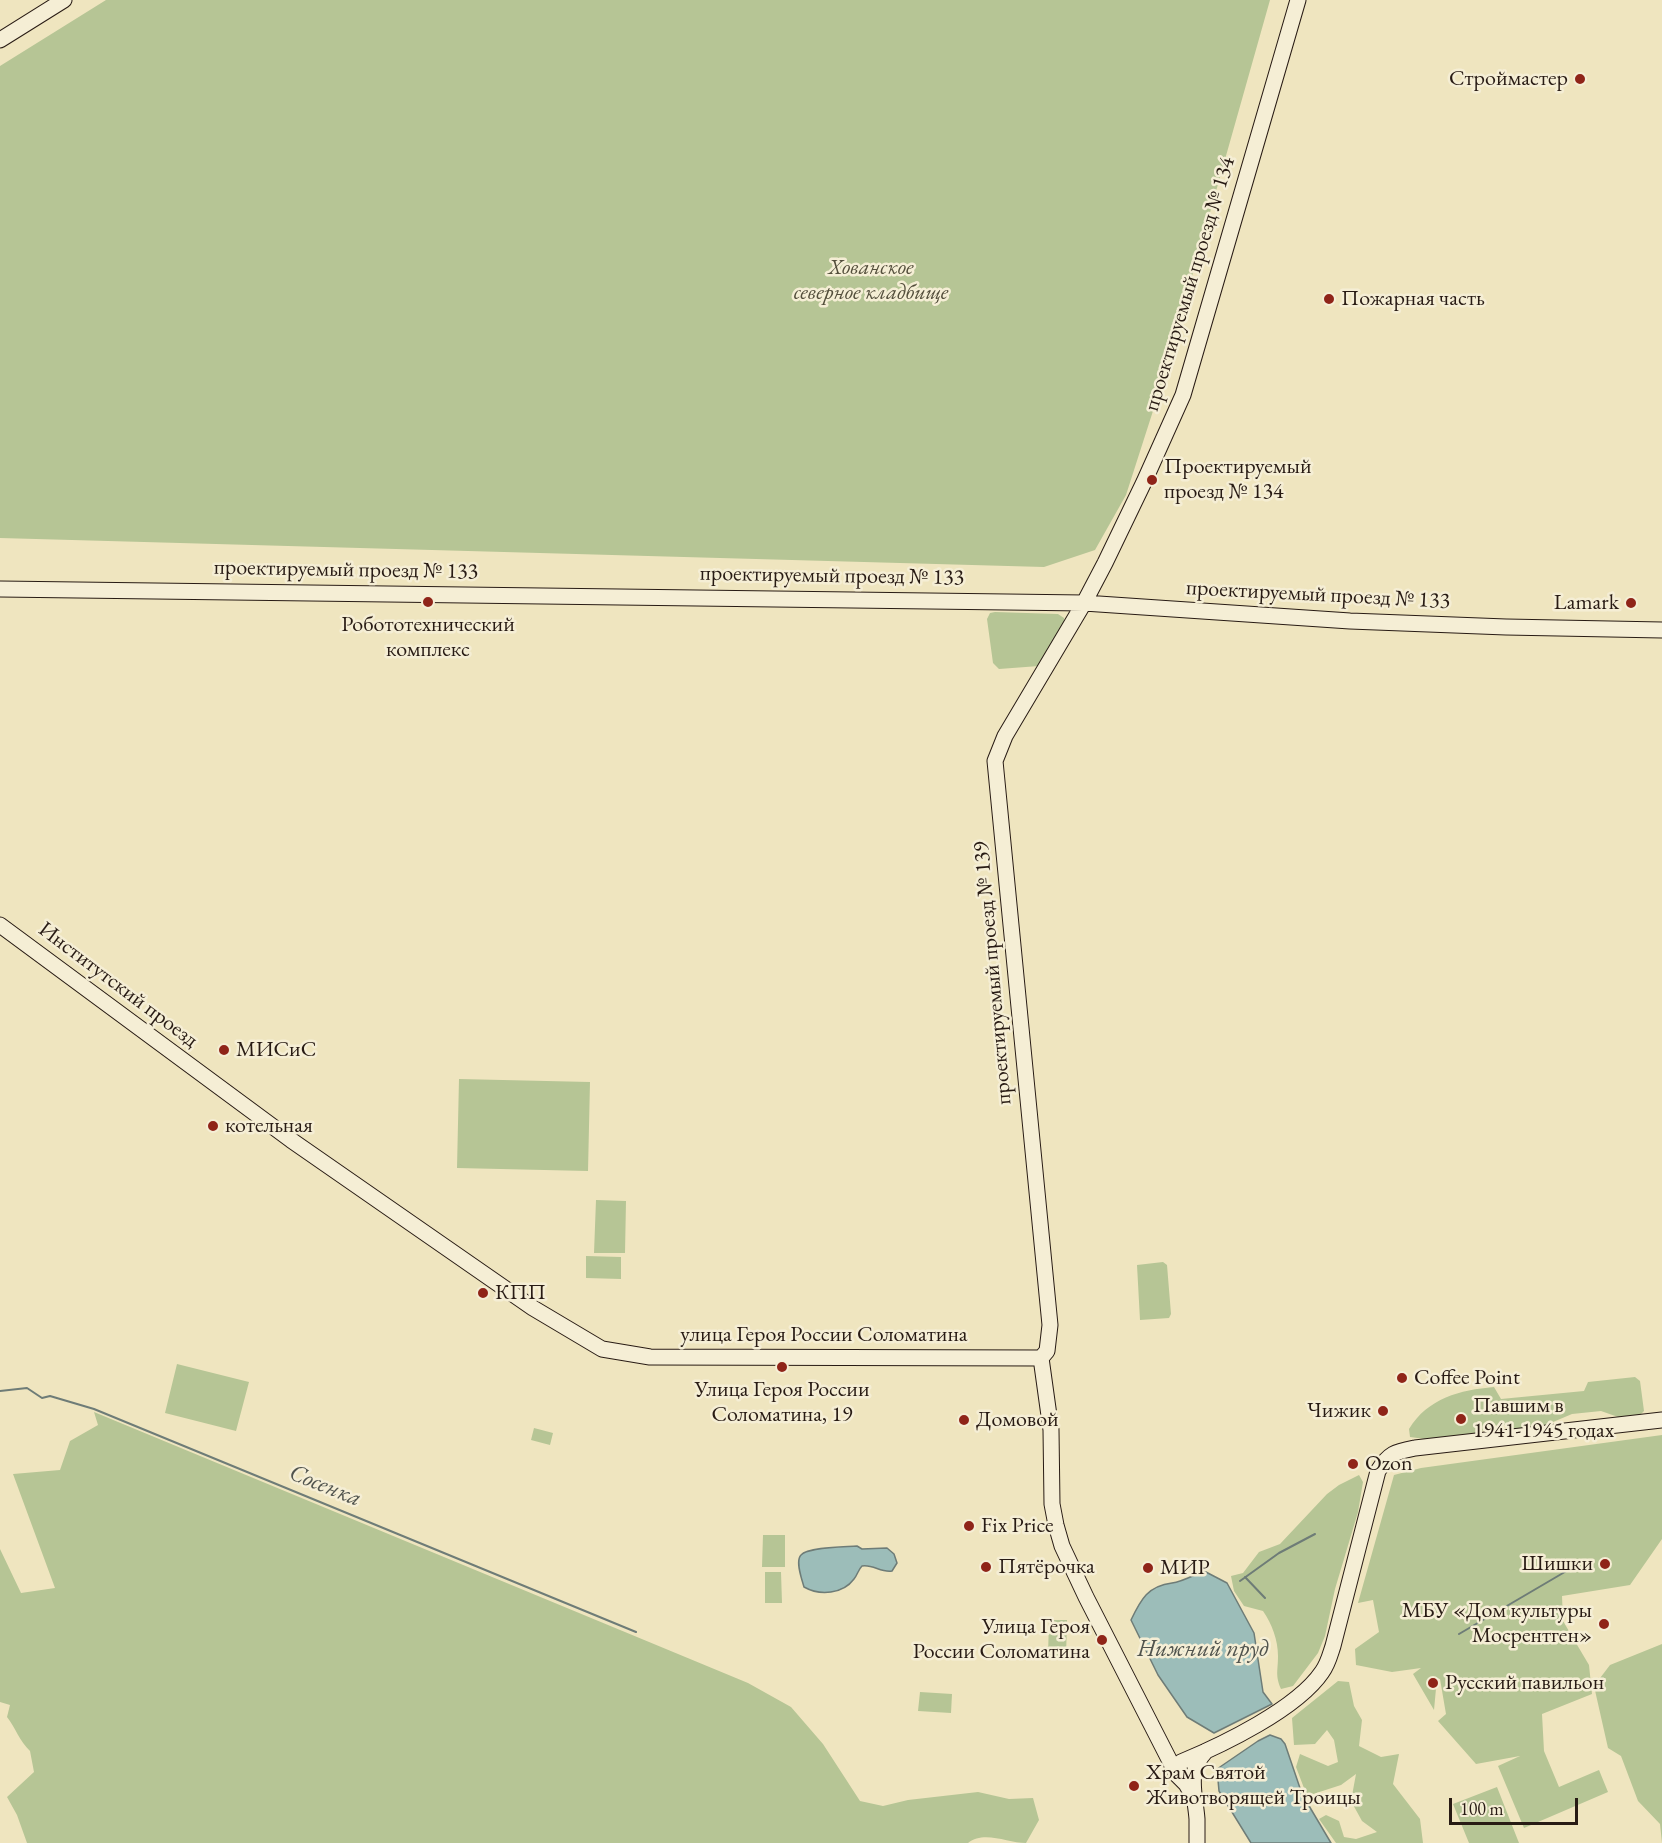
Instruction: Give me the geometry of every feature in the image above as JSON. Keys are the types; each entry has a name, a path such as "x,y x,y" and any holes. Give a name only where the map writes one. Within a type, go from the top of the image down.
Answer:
{"street":[{"path":"0,40 64,0"},
{"name":"проектируемый проезд № 134","path":"1084,603 1144,482 1183,395 1298,0"},
{"name":"проектируемый проезд № 133","path":"0,589 1084,603 1350,621 1662,630"},
{"name":"проектируемый проезд № 139","path":"1041,1358 1047,1351 1050,1325 995,761 1005,736 1084,603"},
{"name":"Институтский проезд","path":"0,925 268,1123"},
{"name":"улица Героя России Соломатина","path":"268,1123 533,1308 602,1349 650,1357 1041,1358"},
{"path":"1041,1358 1051,1430 1052,1504 1059,1535 1086,1597 1161,1742 1171,1757 1185,1770 1197,1819 1197,1843"},
{"path":"1185,1770 1209,1749 1273,1716 1303,1693 1323,1672 1333,1646 1378,1471 1386,1458 1392,1454 1415,1448 1662,1420"}],"green space":[{"name":"Хованское северное кладбище","path":"106,0 1270,0 1161,386 1126,495 1095,550 1044,567 0,538 0,66"},
{"path":"990,613 1058,614 1064,618 1064,623 1039,666 999,669 993,663 987,619"},
{"path":"459,1079 590,1082 588,1171 457,1168"},
{"path":"596,1200 626,1201 625,1253 594,1253"},
{"path":"586,1256 621,1257 621,1279 586,1278"},
{"path":"1163,1262 1167,1265 1171,1314 1169,1318 1140,1320 1137,1265"},
{"path":"177,1364 249,1382 236,1431 165,1413"},
{"path":"1635,1377 1640,1381 1644,1411 1637,1418 1621,1418 1601,1411 1572,1414 1534,1430 1518,1433 1506,1425 1491,1426 1478,1433 1425,1439 1410,1437 1409,1429 1417,1418 1435,1403 1457,1393 1494,1387 1501,1399 1584,1391 1588,1382"},
{"path":"94,1412 748,1683 791,1707 823,1744 860,1801 883,1806 908,1800 978,1792 1009,1799 1033,1798 1039,1820 1026,1843 989,1837 974,1839 968,1843 27,1843 17,1815 7,1797 34,1772 30,1751 7,1717 10,1705 0,1702 0,1549 21,1593 55,1588 13,1474 60,1470 70,1441 98,1425"},
{"path":"534,1428 553,1433 550,1445 531,1440"},
{"path":"1662,1435 1662,1539 1630,1585 1562,1596 1563,1621 1589,1665 1592,1694 1542,1714 1544,1751 1559,1787 1599,1770 1608,1792 1524,1828 1498,1766 1520,1756 1476,1764 1438,1721 1446,1714 1440,1679 1437,1678 1434,1710 1413,1674 1421,1668 1392,1672 1356,1665 1355,1649 1379,1632 1373,1600 1358,1603 1394,1475 1421,1468"},
{"path":"1359,1475 1363,1482 1358,1512 1335,1589 1325,1636 1318,1653 1293,1686 1281,1689 1277,1676 1277,1644 1272,1627 1263,1611 1244,1606 1234,1591 1231,1576 1243,1573 1259,1552 1280,1544 1327,1494"},
{"path":"763,1535 785,1535 785,1567 762,1567"},
{"path":"765,1572 781,1572 782,1603 765,1603"},
{"path":"1049,1620 1067,1620 1066,1657 1048,1656"},
{"path":"1662,1644 1662,1843 1660,1824 1638,1801 1621,1756 1608,1748 1594,1686 1610,1665"},
{"path":"1338,1681 1349,1682 1354,1706 1362,1720 1359,1746 1381,1757 1399,1754 1393,1784 1420,1819 1423,1843 1336,1843 1319,1819 1326,1815 1339,1821 1344,1837 1356,1839 1377,1832 1362,1821 1351,1801 1356,1774 1341,1785 1307,1796 1296,1767 1300,1754 1328,1766 1338,1762 1334,1740 1327,1730 1315,1744 1294,1745 1292,1718"},
{"path":"920,1692 952,1694 951,1713 918,1711"},
{"path":"1497,1787 1519,1843 1469,1843 1453,1804"}],"water":[{"path":"857,1546 862,1549 887,1548 894,1554 897,1563 892,1571 862,1566 849,1584 831,1592 817,1592 804,1587 799,1566 801,1555 819,1549"},
{"name":"Нижний пруд","path":"1204,1571 1227,1583 1254,1633 1263,1692 1272,1704 1214,1733 1187,1717 1158,1675 1131,1620 1142,1600 1151,1590"},
{"path":"1270,1735 1281,1739 1285,1744 1302,1794 1331,1843 1251,1843 1219,1791 1217,1769"}],"waterway":[{"name":"Сосенка","path":"0,1391 27,1388 42,1398 50,1396 94,1409 636,1632"},
{"path":"1240,1581 1279,1553 1315,1534"},
{"path":"1459,1634 1575,1566"},
{"path":"1245,1577 1265,1598"}],"place":[{"name":"Строймастер","path":"1580,79"},
{"name":"Пожарная часть","path":"1329,299"},
{"name":"Проектируемый проезд № 134","path":"1152,480"},
{"name":"Робототехнический комплекс","path":"428,602"},
{"name":"Lamark","path":"1631,603"},
{"name":"МИСиС","path":"224,1050"},
{"name":"котельная","path":"213,1126"},
{"name":"КПП","path":"483,1293"},
{"name":"Улица Героя России Соломатина, 19","path":"782,1367"},
{"name":"Coffee Point","path":"1402,1378"},
{"name":"Чижик","path":"1383,1411"},
{"name":"Павшим в 1941-1945 годах","path":"1461,1419"},
{"name":"Домовой","path":"964,1420"},
{"name":"Ozon","path":"1353,1464"},
{"name":"Fix Price","path":"969,1526"},
{"name":"Шишки","path":"1605,1564"},
{"name":"Пятёрочка","path":"986,1567"},
{"name":"МИР","path":"1148,1568"},
{"name":"МБУ «Дом культуры Мосрентген»","path":"1604,1624"},
{"name":"Улица Героя России Соломатина","path":"1102,1640"},
{"name":"Русский павильон","path":"1433,1683"},
{"name":"Храм Святой Животворящей Троицы","path":"1134,1786"}]}
